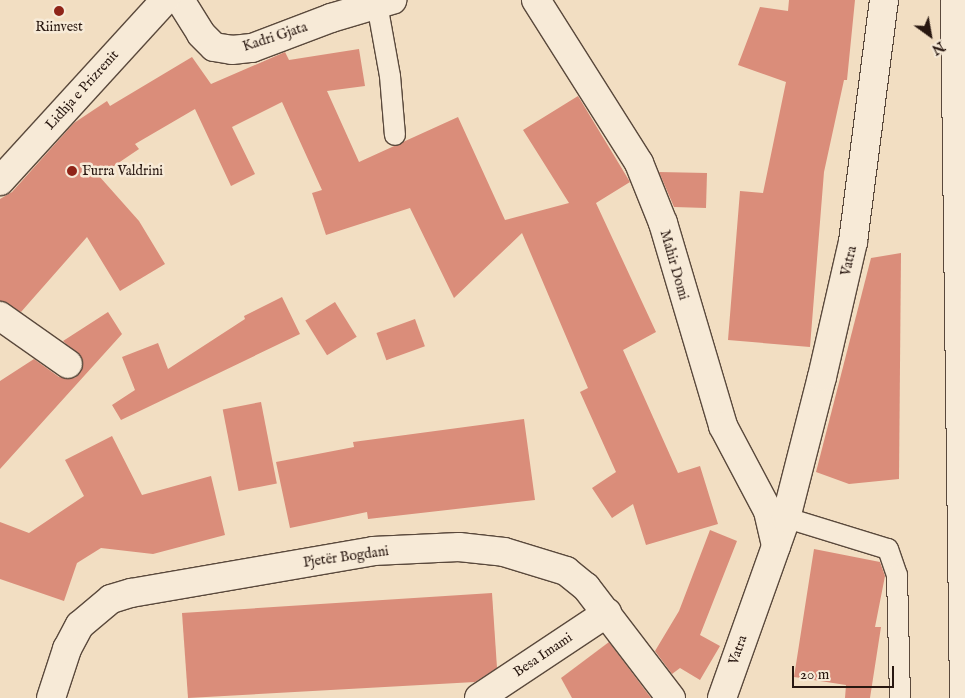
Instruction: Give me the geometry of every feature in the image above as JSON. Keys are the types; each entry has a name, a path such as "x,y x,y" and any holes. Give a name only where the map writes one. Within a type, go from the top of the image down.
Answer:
{"street":[{"name":"Lidhja e Prizrenit","path":"0,181 165,0"},
{"name":"Kadri Gjata","path":"180,0 201,34 214,47 232,50 252,48 385,2"},
{"name":"Mahir Domi","path":"536,0 639,163 663,224 723,426 777,515 776,546"},
{"name":"Vatra","path":"777,515 854,242 884,0"},
{"path":"955,0 964,698"},
{"path":"0,316 68,364"},
{"name":"Vatra","path":"722,698 776,546"},
{"name":"Pjetër Bogdani","path":"52,698 67,649 80,625 111,600 131,593 373,550 459,547 504,552 540,561 566,571 586,587 671,698"},
{"name":"Besa Imami","path":"479,698 607,613"}],"lane":[{"path":"385,2 395,135"},
{"path":"777,515 888,549 897,575 900,698"}],"building":[{"path":"789,0 855,0 847,80 844,80 824,172 810,347 728,340 740,191 763,193 786,82 738,65 760,7 788,11"},
{"path":"359,49 365,86 327,91 359,162 458,117 505,220 569,203 523,130 578,96 630,182 596,203 656,332 623,350 678,473 700,466 718,524 646,545 633,504 612,518 592,488 616,472 580,392 588,388 522,233 454,298 410,208 326,235 312,193 322,190 282,102 232,127 255,174 231,186 195,109 135,144 139,149 99,176 139,221 165,264 120,291 87,237 21,312 0,301 0,199 12,192 74,123 107,101 110,106 192,57 211,84 285,52 289,60"},
{"path":"659,172 707,173 706,208 674,207"},
{"path":"901,253 899,479 849,484 816,472 871,258"},
{"path":"282,297 300,334 121,420 112,405 135,390 122,357 158,343 168,369 245,319 244,316"},
{"path":"335,302 357,337 327,355 305,321"},
{"path":"108,312 122,334 0,469 0,381 34,359 59,377 75,378 83,366 82,358 63,341"},
{"path":"415,319 425,346 386,360 376,333"},
{"path":"261,402 277,483 239,491 223,409"},
{"path":"524,419 535,500 368,519 367,512 290,528 276,462 354,447 353,442"},
{"path":"112,436 142,495 211,476 225,535 153,554 101,548 77,563 64,601 0,579 0,522 29,533 84,496 65,460"},
{"path":"710,530 737,541 700,635 720,646 700,680 680,668 672,674 655,651 679,611"},
{"path":"814,549 880,562 885,576 875,627 881,627 870,698 845,698 846,685 794,677"},
{"path":"492,593 497,668 475,682 188,698 182,613"},
{"path":"609,642 651,698 572,698 561,678"}],"place":[{"name":"Riinvest","path":"59,11"},
{"name":"Furra Valdrini","path":"72,171"}]}
